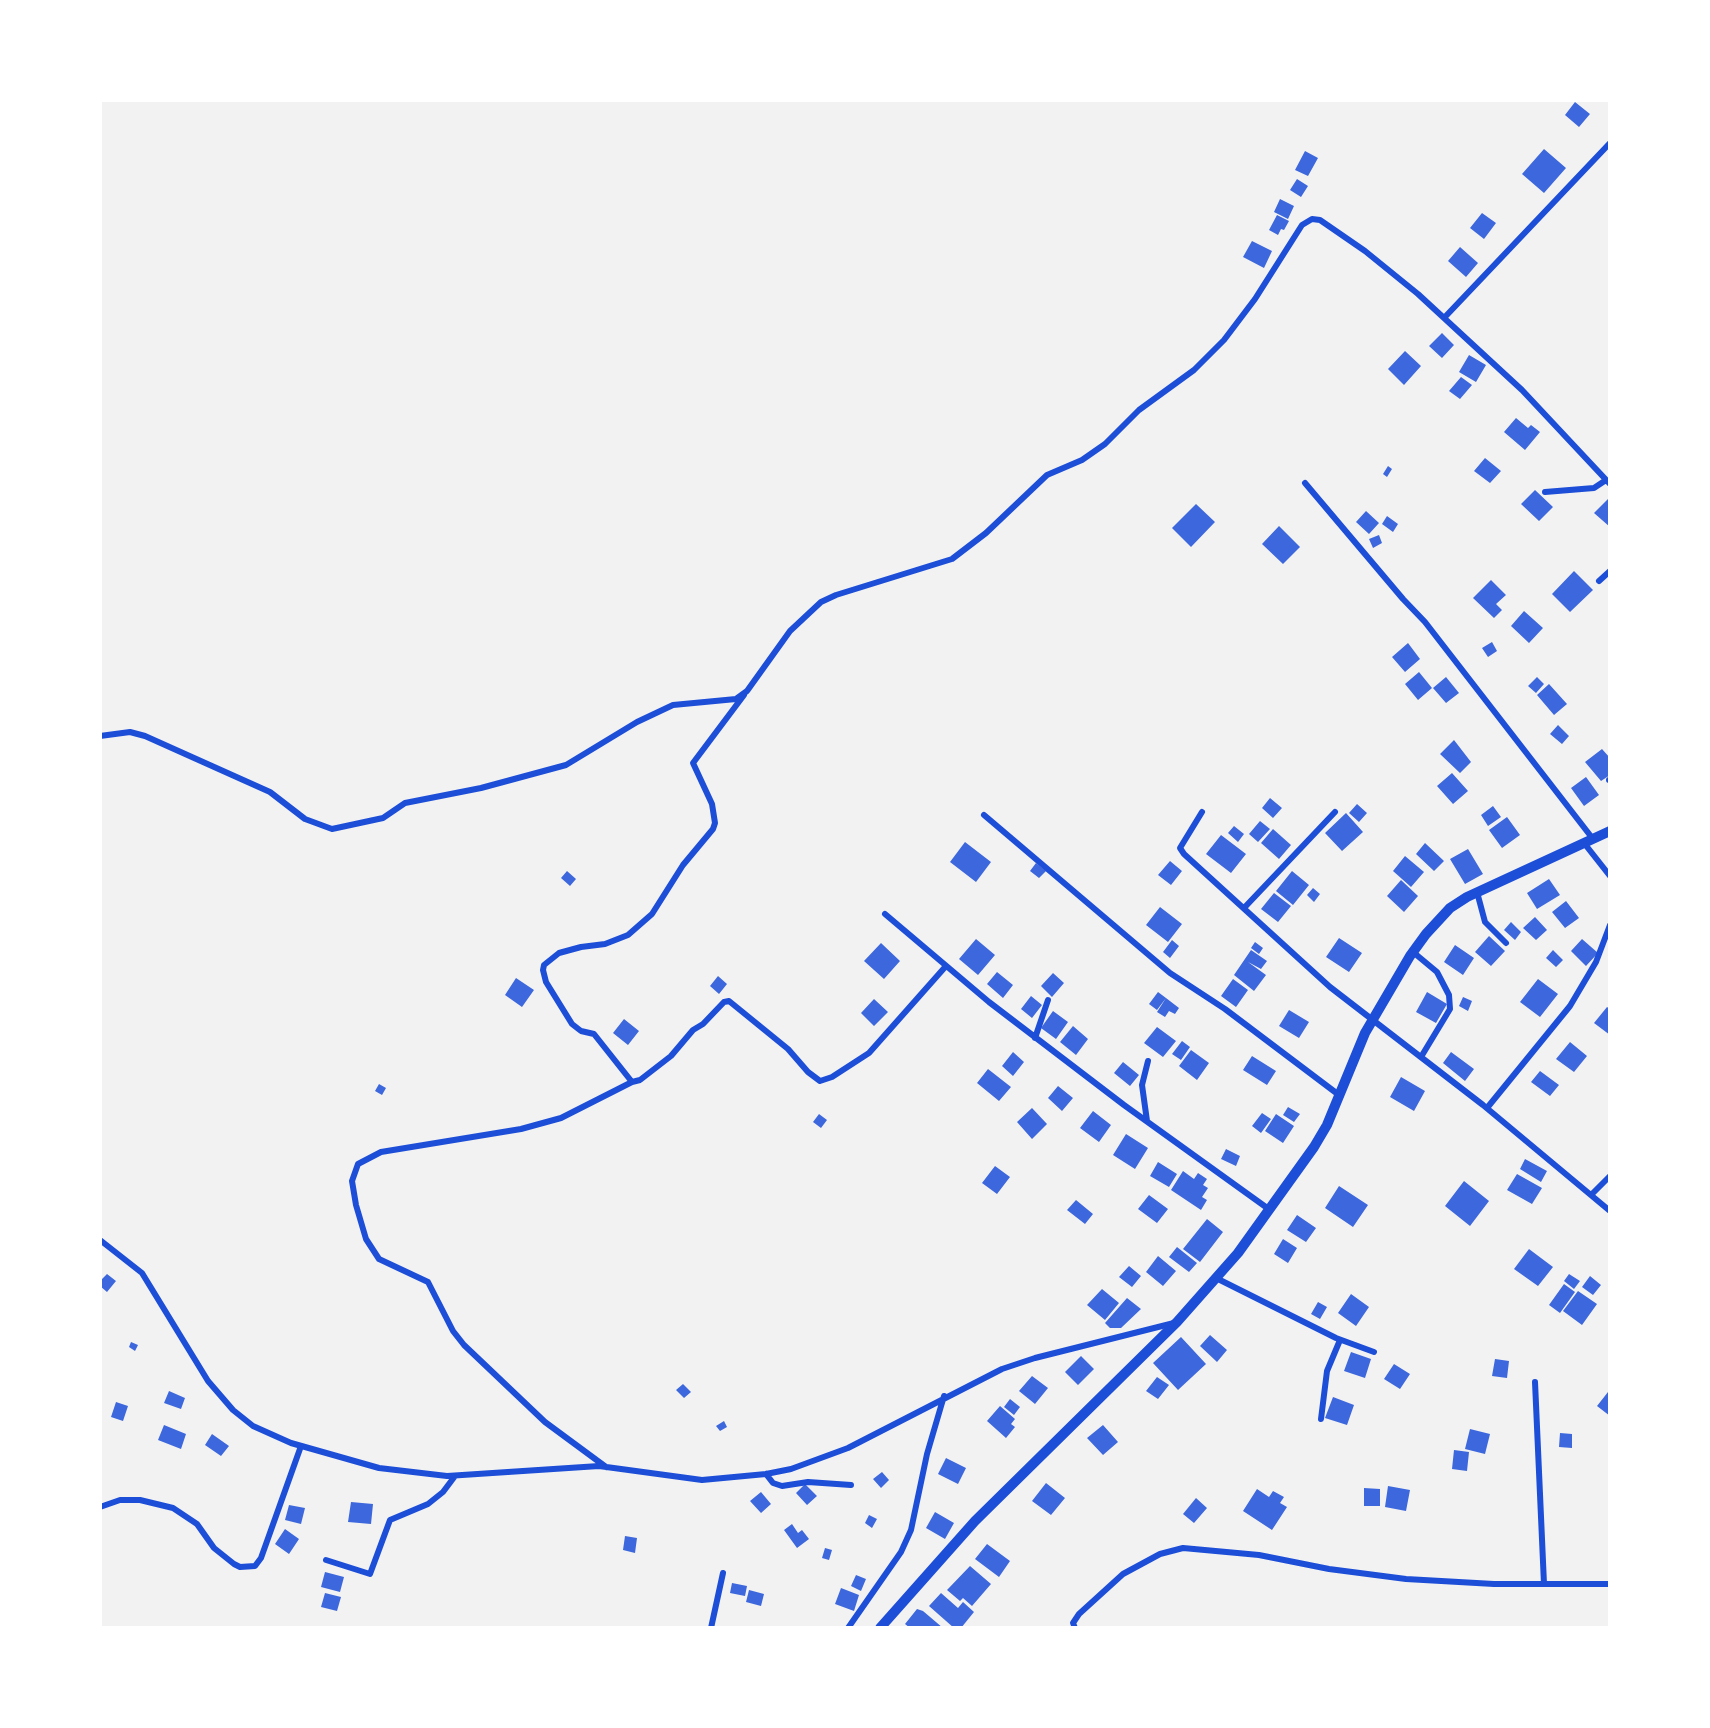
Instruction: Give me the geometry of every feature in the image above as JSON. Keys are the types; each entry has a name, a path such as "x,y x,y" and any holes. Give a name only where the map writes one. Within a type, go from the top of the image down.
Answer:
{"street":[{"path":"1444,318 1610,142"},
{"path":"632,1082 594,1034 581,1031 572,1024 546,982 543,970 552,957 581,947 605,944 638,928 652,914 683,865 705,842 713,829 714,815 712,804 693,763 790,631 810,610 836,595 952,559 986,533 1047,475 1097,450 1139,410 1194,370 1224,340 1307,220 1320,220 1365,251 1444,318 1522,390 1608,482 1594,488 1545,492"},
{"path":"1305,483 1425,622 1589,841 1610,876"},
{"path":"1599,581 1610,572"},
{"path":"100,736 130,732 145,736 270,792 305,819 332,829 383,818 405,803 482,788 554,769 575,760 637,722 673,705 728,700 747,691"},
{"path":"1202,812 1180,850 1330,987 1487,1108 1610,1210"},
{"path":"1244,908 1335,812"},
{"path":"984,815 1170,973 1225,1009 1339,1095"},
{"path":"880,1628 996,1499 1178,1322 1270,1210 1314,1147 1372,1021 1413,952 1450,908 1477,892 1610,831"},
{"path":"1477,892 1485,922 1506,944"},
{"path":"885,914 1035,1038 1270,1210"},
{"path":"1487,1108 1570,1006 1596,962 1610,925"},
{"path":"1413,952 1437,972 1449,995 1450,1009 1421,1057"},
{"path":"607,1468 545,1422 464,1345 453,1331 428,1282 379,1259 366,1239 352,1181 358,1164 381,1152 521,1129 561,1118 640,1080 671,1056 693,1030 727,1001 788,1049 814,1078 824,1080 869,1053 946,966"},
{"path":"1035,1038 1048,1000"},
{"path":"1147,1120 1142,1084 1148,1061"},
{"path":"1591,1195 1610,1176"},
{"path":"100,1240 111,1246 142,1274 208,1381 233,1410 253,1426 269,1435 301,1446 379,1468 412,1474 455,1476 517,1470 607,1468 702,1480 766,1474 791,1469 848,1448 944,1396 1002,1369 1035,1358 1178,1322"},
{"path":"1216,1278 1340,1340 1374,1352"},
{"path":"1321,1419 1327,1371 1340,1340"},
{"path":"1535,1382 1544,1584"},
{"path":"848,1628 901,1552 910,1530 927,1454 944,1396"},
{"path":"100,1507 120,1500 141,1500 173,1508 196,1524 214,1548 234,1564 240,1567 255,1566 261,1558 301,1446"},
{"path":"766,1474 773,1483 782,1486 808,1482 851,1485"},
{"path":"326,1560 370,1574 390,1520 428,1504 443,1492 455,1476"},
{"path":"1075,1628 1073,1623 1079,1614 1123,1574 1160,1554 1183,1548 1259,1555 1329,1569 1406,1579 1494,1584 1610,1584"},
{"path":"711,1628 723,1573"}],"building":[{"path":"1575,102 1590,114 1579,127 1565,115"},
{"path":"1544,149 1566,168 1544,193 1522,174"},
{"path":"1305,151 1318,158 1308,176 1295,170"},
{"path":"1297,179 1308,186 1301,197 1290,190"},
{"path":"1280,199 1294,206 1288,219 1274,212"},
{"path":"1482,213 1496,223 1484,239 1470,228"},
{"path":"1277,215 1289,221 1278,235 1269,230"},
{"path":"1252,241 1272,251 1264,268 1243,257"},
{"path":"1460,247 1478,263 1466,277 1448,261"},
{"path":"1442,333 1454,345 1442,358 1429,346"},
{"path":"1405,351 1421,366 1404,385 1388,369"},
{"path":"1469,355 1486,365 1476,382 1459,372"},
{"path":"1461,377 1472,385 1460,399 1449,391"},
{"path":"1516,418 1528,428 1531,425 1540,432 1525,450 1504,432"},
{"path":"1485,458 1501,471 1490,483 1474,471"},
{"path":"1388,466 1392,469 1387,477 1383,474"},
{"path":"1535,490 1553,507 1539,521 1521,504"},
{"path":"1610,497 1610,527 1594,513"},
{"path":"1196,504 1215,522 1191,547 1172,528"},
{"path":"1366,511 1379,523 1369,534 1356,522"},
{"path":"1387,516 1398,524 1393,532 1382,524"},
{"path":"1279,526 1300,547 1283,564 1262,544"},
{"path":"1379,535 1382,543 1373,548 1369,539"},
{"path":"1574,571 1593,590 1570,612 1552,594"},
{"path":"1491,580 1506,595 1496,604 1502,610 1494,618 1473,598"},
{"path":"1524,611 1543,628 1529,643 1511,626"},
{"path":"1492,642 1497,651 1488,657 1482,648"},
{"path":"1408,643 1420,659 1405,672 1392,657"},
{"path":"1419,672 1432,688 1418,700 1405,684"},
{"path":"1446,677 1459,693 1446,703 1433,688"},
{"path":"1537,677 1544,684 1536,693 1528,686"},
{"path":"1549,684 1567,704 1554,715 1537,695"},
{"path":"1558,725 1569,736 1562,744 1550,734"},
{"path":"1454,740 1471,762 1460,773 1440,754"},
{"path":"1602,749 1610,758 1610,775 1601,781 1585,762"},
{"path":"1452,773 1468,791 1453,804 1437,786"},
{"path":"1586,777 1599,795 1584,806 1571,788"},
{"path":"1270,798 1282,808 1273,818 1262,808"},
{"path":"1357,804 1367,813 1359,822 1349,813"},
{"path":"1493,806 1501,817 1488,826 1481,815"},
{"path":"1346,813 1363,832 1342,851 1325,833"},
{"path":"1507,817 1520,835 1502,848 1489,830"},
{"path":"1260,821 1270,829 1258,842 1249,834"},
{"path":"1234,826 1244,834 1238,842 1228,833"},
{"path":"1273,829 1291,845 1279,859 1261,843"},
{"path":"1221,835 1246,854 1231,873 1206,854"},
{"path":"965,842 991,862 976,882 950,862"},
{"path":"1425,843 1444,861 1434,871 1416,854"},
{"path":"1468,849 1483,874 1465,884 1450,859"},
{"path":"1405,856 1424,872 1411,887 1393,871"},
{"path":"1170,861 1182,871 1171,885 1158,875"},
{"path":"1036,863 1046,871 1039,878 1030,871"},
{"path":"567,871 576,879 570,886 561,878"},
{"path":"1292,871 1309,885 1293,905 1276,891"},
{"path":"1549,879 1560,895 1537,909 1527,893"},
{"path":"1401,880 1418,896 1404,912 1387,896"},
{"path":"1313,888 1320,894 1314,902 1307,895"},
{"path":"1274,893 1291,906 1278,922 1261,909"},
{"path":"1566,901 1579,918 1565,928 1552,912"},
{"path":"1160,907 1182,924 1168,942 1146,925"},
{"path":"1535,917 1547,930 1536,940 1523,928"},
{"path":"1511,922 1521,932 1515,940 1504,930"},
{"path":"1489,936 1505,951 1491,966 1475,952"},
{"path":"1339,938 1362,953 1349,972 1326,957"},
{"path":"976,939 995,955 978,975 959,959"},
{"path":"1582,939 1598,953 1586,966 1571,951"},
{"path":"1172,940 1179,946 1170,958 1163,952"},
{"path":"1255,942 1263,948 1259,954 1251,948"},
{"path":"881,943 900,961 884,979 864,961"},
{"path":"1455,945 1474,958 1463,975 1444,962"},
{"path":"1251,950 1267,961 1261,969 1248,962 1266,975 1254,991 1234,975"},
{"path":"1553,950 1563,960 1556,967 1546,958"},
{"path":"997,972 1013,985 1003,998 987,984"},
{"path":"1053,973 1064,983 1052,997 1041,986"},
{"path":"718,976 727,984 719,994 710,986"},
{"path":"516,978 534,990 522,1007 505,995"},
{"path":"1233,979 1248,990 1236,1007 1221,996"},
{"path":"1538,979 1558,994 1540,1017 1520,1002"},
{"path":"1158,992 1166,998 1157,1010 1149,1004"},
{"path":"1427,992 1447,1004 1436,1023 1416,1012"},
{"path":"1031,996 1042,1005 1032,1018 1021,1009"},
{"path":"1463,997 1472,1001 1468,1011 1459,1006"},
{"path":"1166,998 1179,1008 1175,1014 1169,1011 1165,1017 1157,1012"},
{"path":"874,999 888,1012 874,1026 861,1013"},
{"path":"1607,1007 1610,1009 1610,1035 1594,1023"},
{"path":"1289,1010 1309,1022 1299,1038 1279,1026"},
{"path":"1053,1011 1068,1022 1056,1039 1041,1028"},
{"path":"624,1019 639,1031 628,1045 613,1033"},
{"path":"1073,1026 1088,1039 1076,1055 1060,1042"},
{"path":"1157,1027 1176,1041 1163,1057 1144,1043"},
{"path":"1182,1041 1190,1047 1181,1060 1172,1054"},
{"path":"1570,1042 1587,1056 1574,1072 1556,1059"},
{"path":"1191,1050 1209,1063 1197,1080 1179,1066"},
{"path":"1013,1052 1024,1062 1013,1076 1002,1066"},
{"path":"1451,1052 1474,1069 1465,1081 1443,1063"},
{"path":"1252,1056 1276,1071 1267,1085 1243,1070"},
{"path":"1123,1062 1139,1075 1130,1086 1114,1073"},
{"path":"988,1069 1011,1087 999,1101 977,1083"},
{"path":"1540,1071 1559,1085 1550,1096 1531,1082"},
{"path":"1401,1077 1425,1091 1414,1111 1390,1097"},
{"path":"379,1084 386,1088 382,1095 375,1091"},
{"path":"1058,1086 1073,1098 1062,1111 1048,1098"},
{"path":"1288,1107 1300,1114 1294,1122 1283,1115"},
{"path":"1032,1108 1047,1124 1032,1139 1017,1122"},
{"path":"1093,1111 1111,1125 1099,1142 1080,1128"},
{"path":"1262,1113 1271,1119 1261,1133 1252,1126"},
{"path":"819,1114 827,1120 821,1128 813,1122"},
{"path":"1276,1114 1294,1126 1283,1143 1265,1131"},
{"path":"1126,1134 1148,1148 1135,1169 1113,1155"},
{"path":"1226,1149 1240,1156 1236,1166 1221,1159"},
{"path":"1525,1159 1547,1171 1541,1182 1520,1169"},
{"path":"1158,1162 1177,1174 1169,1187 1150,1176"},
{"path":"995,1166 1010,1177 997,1194 982,1183"},
{"path":"1183,1171 1194,1179 1198,1173 1207,1179 1203,1185 1208,1188 1202,1197 1207,1200 1201,1210 1171,1190"},
{"path":"1517,1174 1542,1188 1532,1204 1507,1190"},
{"path":"1464,1181 1489,1201 1470,1226 1445,1206"},
{"path":"1339,1186 1368,1205 1353,1227 1325,1208"},
{"path":"1149,1195 1168,1209 1157,1223 1138,1209"},
{"path":"1076,1200 1093,1214 1085,1224 1067,1210"},
{"path":"1297,1215 1316,1228 1306,1242 1287,1230"},
{"path":"1207,1219 1223,1232 1200,1262 1183,1249"},
{"path":"1283,1239 1297,1248 1288,1263 1274,1254"},
{"path":"1177,1247 1197,1263 1189,1272 1169,1257"},
{"path":"1529,1249 1553,1267 1538,1286 1514,1269"},
{"path":"1158,1256 1176,1271 1163,1286 1146,1272"},
{"path":"1129,1266 1141,1276 1132,1287 1119,1277"},
{"path":"107,1274 116,1281 107,1292 100,1286 100,1281"},
{"path":"1569,1274 1580,1281 1574,1289 1564,1281"},
{"path":"1590,1276 1601,1285 1593,1295 1582,1287"},
{"path":"1564,1284 1575,1292 1560,1313 1549,1305"},
{"path":"1102,1289 1119,1303 1105,1320 1087,1305"},
{"path":"1578,1291 1597,1304 1582,1325 1563,1311"},
{"path":"1351,1294 1369,1307 1356,1326 1338,1313"},
{"path":"1127,1298 1141,1309 1121,1328 1110,1328 1105,1323"},
{"path":"1318,1302 1327,1307 1320,1319 1311,1314"},
{"path":"1210,1335 1227,1350 1217,1362 1200,1346"},
{"path":"1181,1337 1206,1364 1178,1390 1153,1363"},
{"path":"131,1342 138,1345 135,1351 129,1347"},
{"path":"1351,1352 1371,1359 1365,1378 1344,1371"},
{"path":"1081,1356 1094,1369 1078,1385 1065,1372"},
{"path":"1495,1359 1509,1361 1507,1378 1492,1376"},
{"path":"1394,1364 1410,1374 1400,1389 1384,1379"},
{"path":"1032,1376 1048,1388 1035,1404 1019,1391"},
{"path":"1157,1377 1169,1385 1158,1399 1146,1391"},
{"path":"683,1384 691,1392 684,1398 676,1390"},
{"path":"169,1391 185,1398 181,1409 164,1403"},
{"path":"1608,1392 1610,1393 1610,1416 1597,1406"},
{"path":"1333,1397 1354,1405 1347,1425 1325,1418"},
{"path":"1010,1399 1020,1407 1014,1415 1004,1407"},
{"path":"116,1402 128,1406 123,1421 111,1417"},
{"path":"1000,1406 1015,1419 1011,1424 1015,1427 1006,1438 987,1421"},
{"path":"724,1421 727,1427 720,1431 716,1426"},
{"path":"164,1425 186,1434 181,1449 158,1440"},
{"path":"1103,1425 1118,1442 1103,1455 1087,1438"},
{"path":"1470,1429 1490,1434 1485,1454 1465,1449"},
{"path":"1560,1433 1572,1434 1572,1448 1559,1447"},
{"path":"212,1434 229,1446 221,1456 205,1445"},
{"path":"1454,1450 1469,1452 1467,1471 1452,1469"},
{"path":"946,1458 966,1468 958,1484 938,1474"},
{"path":"882,1472 889,1480 881,1488 873,1479"},
{"path":"1046,1483 1065,1498 1051,1515 1032,1501"},
{"path":"805,1484 817,1496 807,1505 796,1493"},
{"path":"1388,1486 1410,1490 1406,1511 1385,1507"},
{"path":"1364,1488 1380,1489 1380,1506 1364,1506"},
{"path":"1257,1489 1269,1497 1273,1491 1284,1497 1280,1503 1287,1507 1272,1530 1243,1511"},
{"path":"761,1492 771,1504 761,1513 750,1501"},
{"path":"1196,1498 1207,1508 1194,1523 1183,1514"},
{"path":"351,1502 373,1504 371,1524 348,1522"},
{"path":"289,1505 305,1508 301,1524 285,1520"},
{"path":"935,1512 954,1523 945,1539 926,1528"},
{"path":"869,1515 877,1519 872,1528 865,1523"},
{"path":"792,1524 798,1533 802,1530 809,1539 797,1548 784,1530"},
{"path":"285,1529 299,1539 289,1554 275,1544"},
{"path":"625,1536 637,1538 635,1553 623,1550"},
{"path":"987,1544 1010,1561 999,1577 975,1559"},
{"path":"825,1548 832,1550 829,1560 822,1558"},
{"path":"970,1566 991,1584 972,1606 963,1598 960,1601 947,1590"},
{"path":"325,1572 344,1577 340,1592 321,1587"},
{"path":"856,1575 866,1579 861,1591 851,1586"},
{"path":"732,1583 747,1586 745,1596 730,1593"},
{"path":"841,1588 859,1595 854,1611 835,1604"},
{"path":"749,1590 764,1594 761,1606 746,1602"},
{"path":"325,1593 341,1597 337,1611 321,1607"},
{"path":"941,1593 958,1608 963,1602 974,1612 961,1628 954,1628 929,1606"},
{"path":"917,1609 923,1611 943,1628 910,1628 905,1624"}]}
